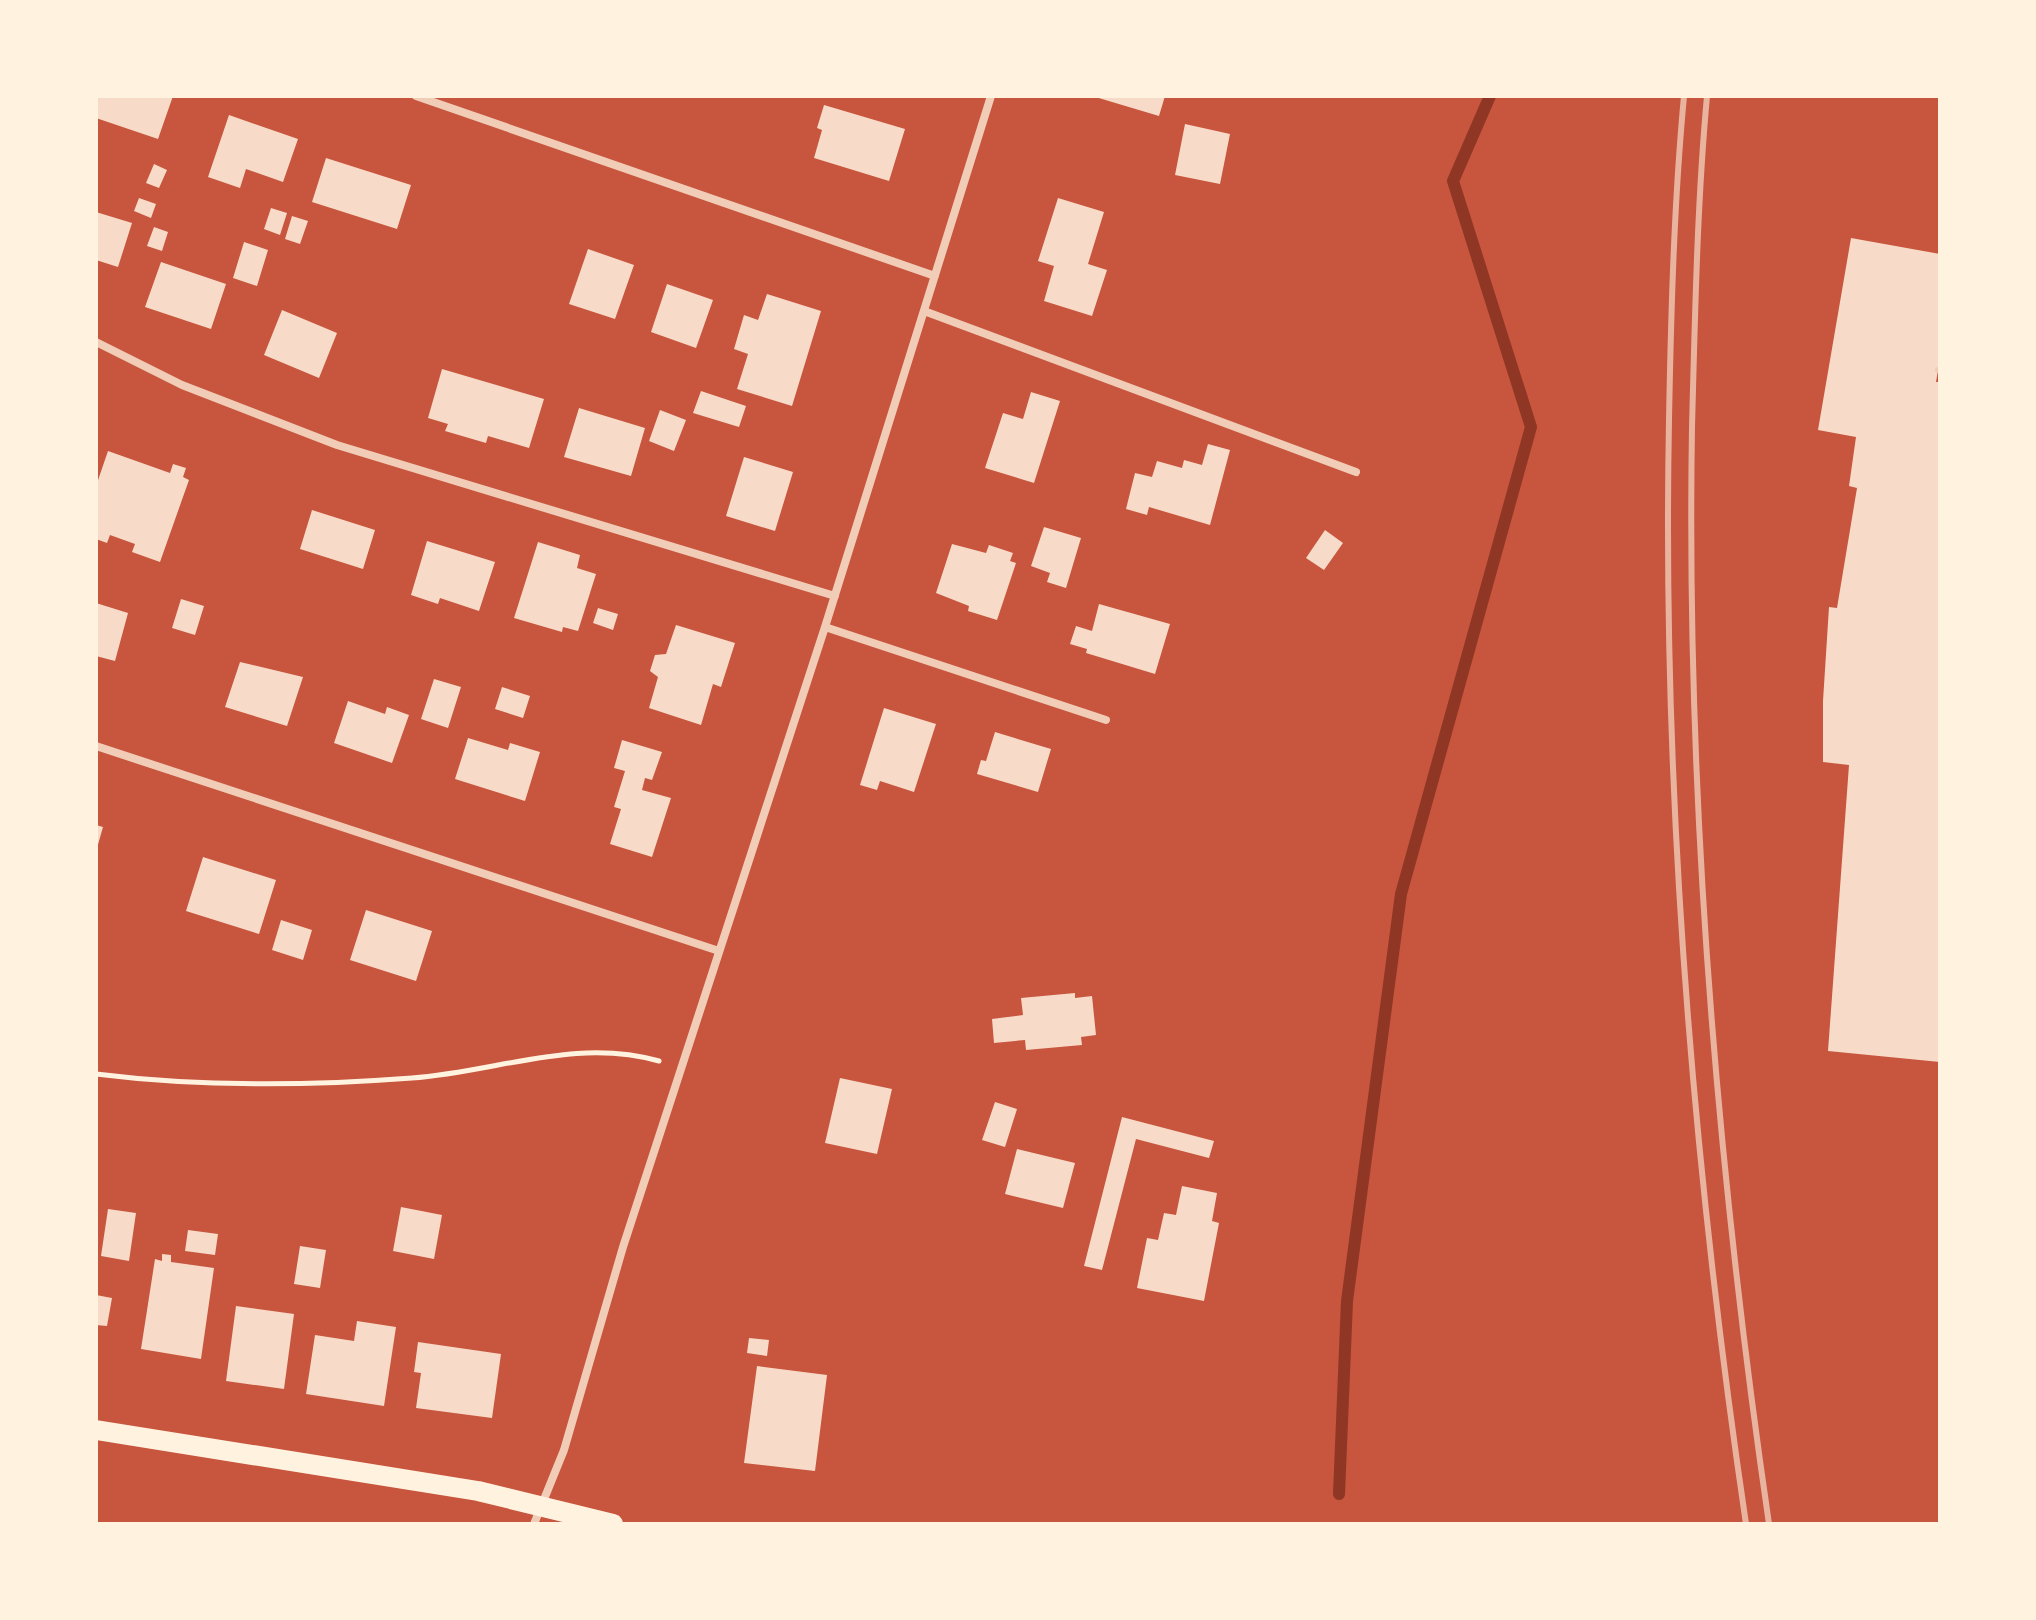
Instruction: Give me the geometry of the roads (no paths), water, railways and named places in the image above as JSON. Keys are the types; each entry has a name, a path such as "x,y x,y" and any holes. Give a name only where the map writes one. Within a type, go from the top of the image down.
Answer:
{"main road":[{"path":"96,1430 478,1491 537,1516 613,1524"}],"street":[{"path":"416,96 935,276"},
{"path":"537,1516 564,1450 623,1247 835,596 991,96"},
{"path":"924,311 1356,472"},
{"path":"96,342 182,385 337,445 835,596"},
{"path":"825,627 1106,720"},
{"path":"96,746 719,951"}],"waterway":[{"path":"1339,1494 1347,1301 1401,894 1531,427 1453,181 1490,96"}],"railway":[{"path":"1684,96 1674,258 1669,420 1670,696 1676,835 1696,1111 1710,1249 1746,1524"},
{"path":"1707,96 1692,427 1694,702 1708,977 1720,1114 1750,1388 1769,1524"}]}
